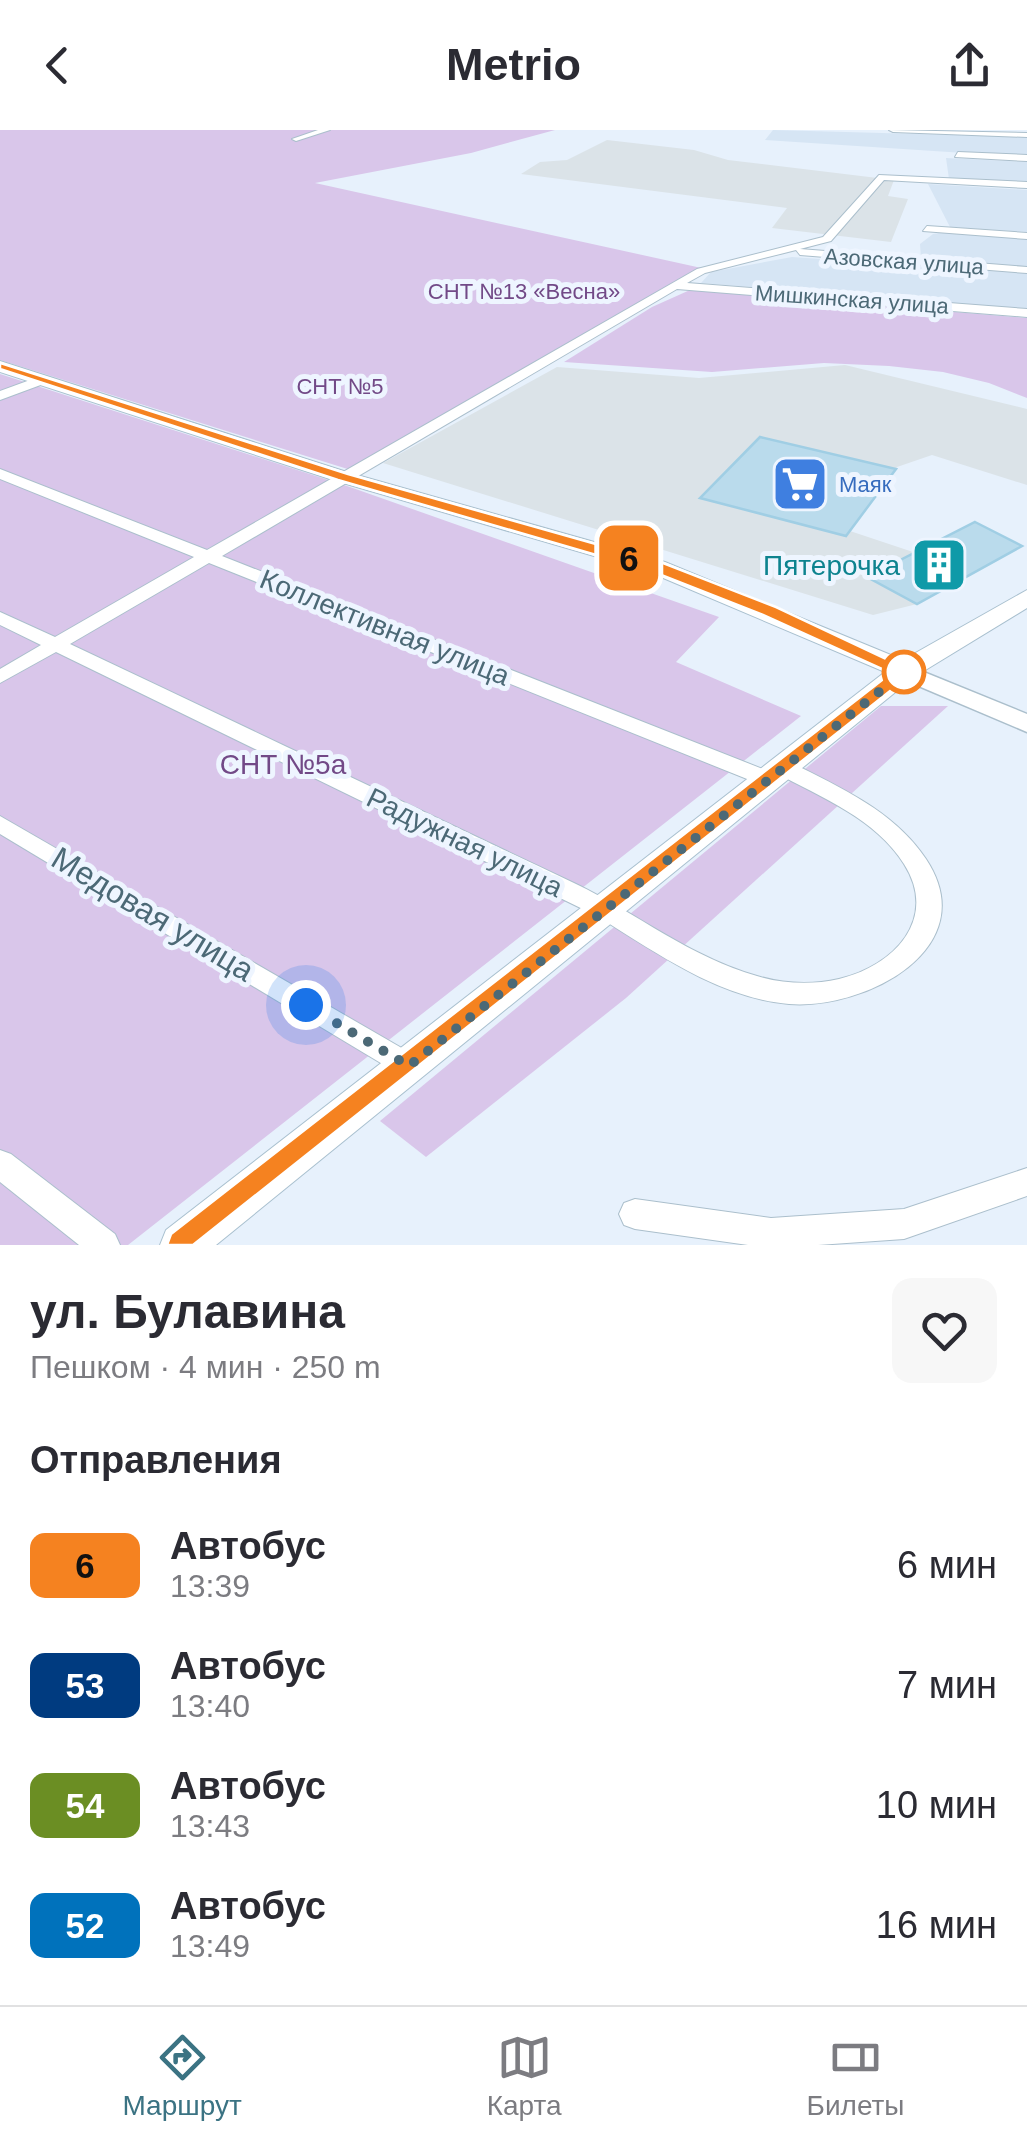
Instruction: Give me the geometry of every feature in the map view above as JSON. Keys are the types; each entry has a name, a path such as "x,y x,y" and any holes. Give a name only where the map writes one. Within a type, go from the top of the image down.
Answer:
{"main road":[{"path":"0,366 343,477 657,567 811,629 904,672"},
{"path":"182,1245 904,672 1027,597"}],"street":[{"path":"296,139 326,130"},
{"path":"893,130 1027,135"},
{"path":"958,155 1027,158"},
{"path":"0,677 701,271 826,239 882,176 1027,185"},
{"path":"927,228 1027,236"},
{"name":"Азовская улица","path":"780,251 1027,270"},
{"name":"Мишкинская улица","path":"676,286 1027,313"},
{"path":"0,396 41,380"},
{"name":"Коллективная улица","path":"0,474 860,809 897,836 920,870 929,907 918,943 889,972 844,990 790,994 734,982 685,958 606,909"},
{"name":"Радужная улица","path":"0,618 606,909"},
{"path":"904,672 1027,724"},
{"name":"Медовая улица","path":"0,824 409,1066"},
{"path":"0,1164 104,1245"},
{"path":"635,1214 771,1233 904,1224 1027,1182"}],"shaded area":[{"path":"773,130 1027,137 1027,157 765,140"},
{"path":"607,140 694,150 728,160 894,180 888,196 908,199 891,242 772,228 787,208 521,174 540,162 567,160"},
{"path":"946,158 1027,162 1027,183 949,179"},
{"path":"928,184 1027,190 1027,232 950,227"},
{"path":"933,234 1027,238 1027,267 921,258 920,244"},
{"path":"792,257 1027,273 1027,309 701,283 711,272"},
{"path":"845,365 1027,409 1027,485 932,455 897,467 850,531 916,553 975,522 1022,546 917,604 873,615 383,463 557,367 699,378"}],"green space":[{"path":"0,130 555,130 471,153 315,183 706,269 354,471 0,360"},
{"path":"690,290 1027,318 1027,398 989,383 943,372 889,366 824,363 712,372 564,362 652,307"},
{"name":"СНТ №5а","path":"0,374 347,486 719,617 676,662 801,716 128,1245 0,1245"},
{"path":"881,706 948,706 626,998 426,1157 380,1121"}],"building":[{"name":"Маяк","path":"760,437 896,469 846,536 700,498"},
{"name":"Пятерочка","path":"975,522 1022,546 917,604 867,577"}],"bus line":[{"name":"6","path":"0,367 343,477 657,567 828,636 904,672 182,1245"}],"place":[{"name":"Маяк","path":"800,484"},
{"name":"Пятерочка","path":"939,565"}],"route":[{"path":"306,1005 409,1066 904,672"}],"park label":[{"name":"СНТ №13 «Весна»","path":"524,291"},
{"name":"СНТ №5","path":"340,386"}]}
